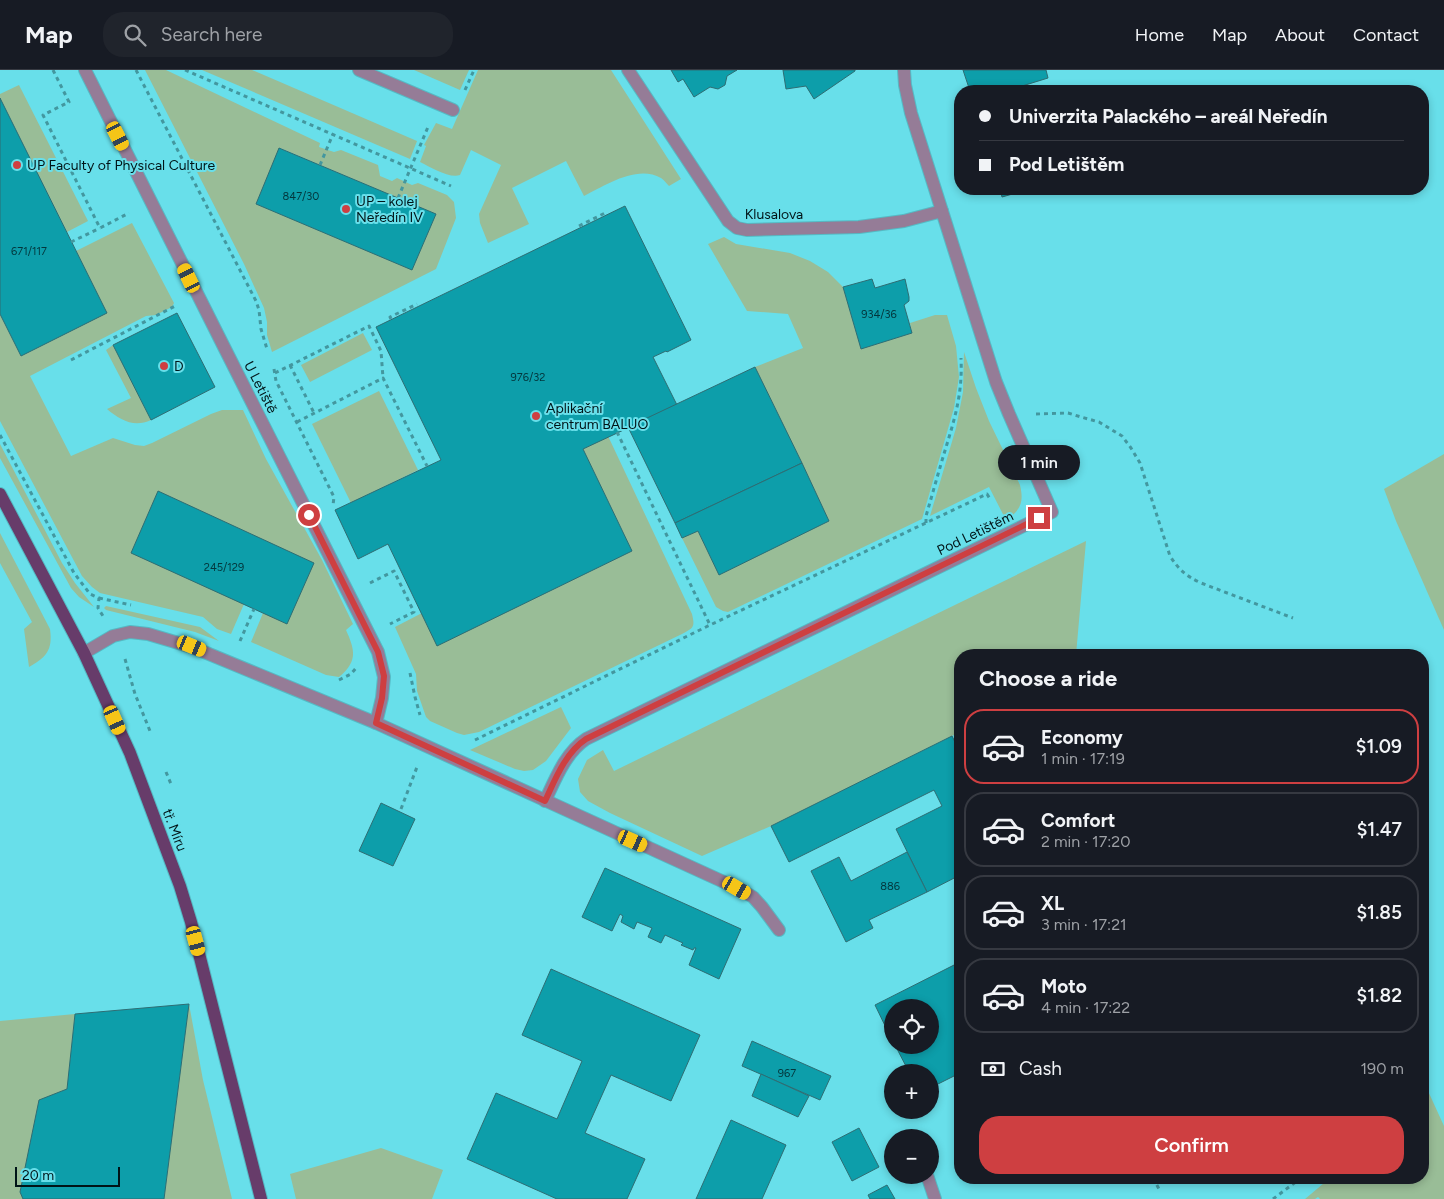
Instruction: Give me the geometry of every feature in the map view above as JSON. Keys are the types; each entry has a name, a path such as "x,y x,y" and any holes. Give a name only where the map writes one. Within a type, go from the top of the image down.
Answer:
{"main road":[{"name":"tř. Míru","path":"0,494 84,652 130,753 180,886 210,995 261,1199"}],"street":[{"name":"U Letiště","path":"85,70 378,652 384,676 382,698 376,723"},
{"path":"358,70 453,110"},
{"name":"Klusalova","path":"628,70 728,221 737,228 747,230 859,227 904,221 942,211"},
{"name":"Pod Letištěm","path":"545,801 564,764 581,742 586,739 1052,512 1008,414 996,382 911,113 904,70"},
{"path":"84,652 113,636 130,632 148,634 199,649 376,723 737,888 758,902 779,930"},
{"path":"930,1184 935,1199"}],"path":[{"path":"53,70 69,102 43,115 100,228"},
{"path":"136,70 256,301 267,349"},
{"path":"185,70 451,186"},
{"path":"398,198 431,119"},
{"path":"320,165 333,134"},
{"path":"71,242 132,212"},
{"path":"579,226 605,213 606,215"},
{"path":"71,360 180,304"},
{"path":"392,319 390,317 417,304"},
{"path":"332,514 334,497 276,381 275,371 369,326 381,351 383,378 427,466"},
{"path":"926,523 926,516 953,426 960,392 962,379 960,353"},
{"path":"290,365 314,413"},
{"path":"296,422 383,378"},
{"path":"1008,414 1068,413 1098,422 1113,429 1122,436 1140,463 1170,556 1178,569 1201,583 1293,618"},
{"path":"618,432 710,625"},
{"path":"0,435 74,573 90,594 99,598 98,608"},
{"path":"470,741 476,740 710,625 987,494 990,498"},
{"path":"368,584 394,571 414,612 388,624 392,633"},
{"path":"238,644 254,609"},
{"path":"408,667 417,709 422,718"},
{"path":"401,809 418,766"},
{"path":"1156,1184 1158,1189"},
{"path":"1273,1199 1293,1184"}],"green space":[{"path":"145,70 166,70 320,143 319,147 334,152 341,150 378,165 380,176 392,181 397,178 412,185 418,183 447,195 454,202 456,218 436,269 272,352 267,335 264,308 244,264","holes":["280,148 436,214 412,270 256,204"]},
{"path":"202,70 252,70 417,141 410,159"},
{"path":"414,70 469,70 460,90"},
{"path":"478,70 611,70 681,179 669,186 661,178 652,174 631,175 611,182 584,196 566,161 512,188 529,224 488,243 480,223 479,214 501,165 471,150 460,175 456,176 446,174 420,162 426,146 424,145 436,123 452,129"},
{"path":"19,85 88,221 67,232 0,98 0,94"},
{"path":"132,223 174,303 172,307 156,315 146,316 30,376 71,456 113,438 144,446 222,410 243,410 266,459 322,560 353,624 346,630 353,649 352,660 339,677 326,675 251,642 263,613 244,604 231,634 217,629 203,617 100,593 92,587 82,576 0,421 0,314 21,356 106,313 76,251"},
{"path":"724,237 736,244 790,253 810,261 828,272 843,287 861,349 912,333 910,323 935,315 947,315 956,346 959,377 954,408 922,519 728,612 716,607 682,538 698,531 719,575 829,521 755,367 803,348 788,314 747,311 708,244"},
{"path":"363,333 372,350 310,382 301,365"},
{"path":"113,345 151,420 139,423 128,422 107,409 131,398 106,350"},
{"path":"964,352 989,421 1020,485 1022,496 1020,505 1015,513 1006,520 989,487 930,516 956,428 963,392"},
{"path":"379,391 418,470 351,503 312,424"},
{"path":"608,436 692,614 693,627 479,732 464,735 430,721 426,717 417,691 416,674 395,627 422,613 438,645 632,551 583,449"},
{"path":"0,444 62,563 94,607 79,597 71,588 0,458"},
{"path":"1444,454 1444,630 1384,489"},
{"path":"0,533 50,629 51,637 47,653 29,667 24,629 32,622 0,563"},
{"path":"1086,541 1077,649 954,649 954,735 771,826 702,856 610,813 588,801 580,792 578,779 587,760 603,750 614,771"},
{"path":"106,606 200,627 219,641 195,632 106,610 104,608"},
{"path":"561,707 571,728 546,761 533,770 515,769 470,750"},
{"path":"189,1004 203,1080 232,1199 164,1199"},
{"path":"75,1014 67,1089 23,1199 0,1199 0,1021"},
{"path":"1429,1093 1444,1126 1444,1199 1320,1199 1318,1197 1315,1199 1305,1199 1323,1184 1429,1184"},
{"path":"381,1148 443,1170 432,1199 296,1199 290,1174"}],"building":[{"path":"671,70 737,70 727,76 725,85 718,89 710,87 694,97 683,79 678,82"},
{"path":"783,70 855,71 814,99 806,86 786,89"},
{"path":"963,70 1046,70 1048,78 1025,85 968,85"},
{"name":"UP Faculty of Physical Culture","path":"0,98 107,313 21,356 0,314"},
{"name":"UP – kolej Neředín IV","path":"279,148 436,214 412,270 256,204"},
{"name":"Aplikační centrum BALUO","path":"625,206 691,340 653,357 677,405 583,449 632,551 437,646 388,544 358,559 335,510 441,460 376,327"},
{"path":"872,279 875,288 905,279 909,301 904,305 912,333 861,349 843,287"},
{"name":"D","path":"177,313 215,387 151,420 113,345"},
{"path":"755,367 802,463 675,523 628,427"},
{"path":"802,463 829,521 719,575 698,531 682,538 675,523"},
{"path":"158,491 314,563 287,624 131,553"},
{"path":"952,736 954,740 954,878 927,892 896,829 942,806 934,790 789,862 771,826"},
{"path":"381,803 415,819 393,866 359,851"},
{"path":"907,852 927,892 869,920 873,928 846,942 811,871 839,857 851,881"},
{"path":"605,868 741,929 719,979 689,965 696,948 693,950 681,945 683,943 665,935 661,943 648,937 652,928 637,922 634,929 621,922 623,916 620,914 612,931 582,917"},
{"path":"954,965 954,1076 939,1084 939,1064 905,1064 900,1054 939,1054 939,999 887,999"},
{"path":"551,969 700,1035 671,1101 611,1075 585,1133 645,1159 627,1199 557,1199 467,1159 496,1093 557,1119 582,1061 522,1035"},
{"path":"884,1000 884,1024 875,1005"},
{"path":"189,1004 164,1199 23,1199 20,1192 39,1100 67,1089 75,1014"},
{"path":"752,1041 831,1076 820,1100 742,1066"},
{"path":"761,1074 809,1096 798,1117 752,1096"},
{"path":"731,1120 786,1145 762,1199 696,1199"},
{"path":"859,1128 879,1167 852,1181 832,1142"},
{"path":"887,1185 895,1199 870,1199 868,1195"}],"place":[{"name":"UP Faculty of Physical Culture","path":"17,165"},
{"name":"UP – kolej Neředín IV","path":"346,209"},
{"name":"D","path":"164,366"},
{"name":"Aplikační centrum BALUO","path":"536,416"}],"route":[{"path":"309,515 378,652 384,676 382,698 376,723 545,801 560,769 581,742 586,739 1039,518"}]}
